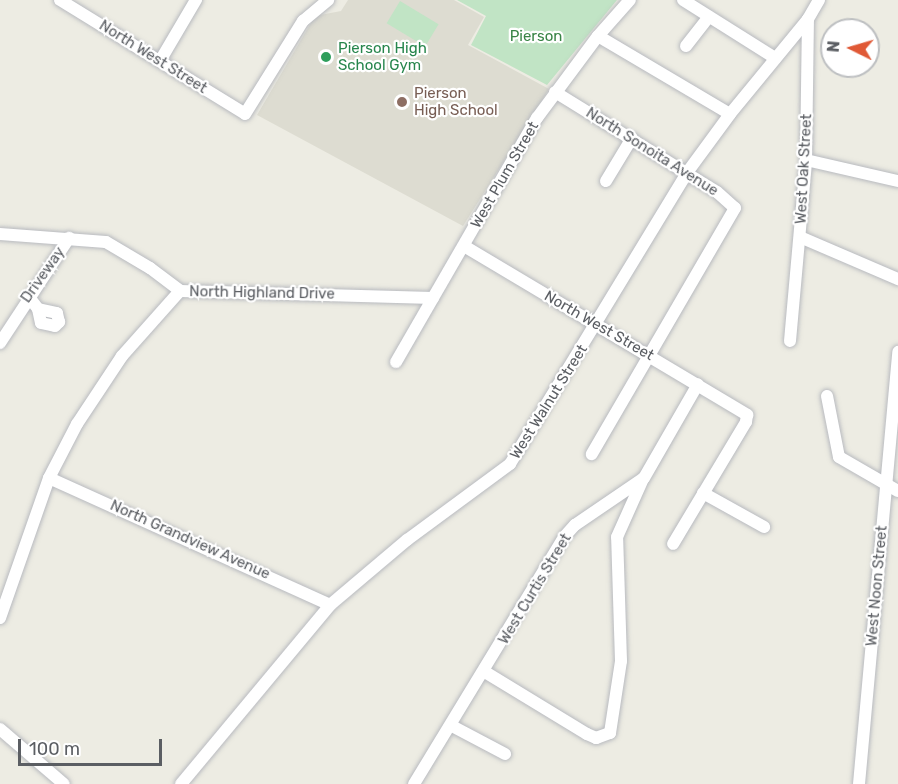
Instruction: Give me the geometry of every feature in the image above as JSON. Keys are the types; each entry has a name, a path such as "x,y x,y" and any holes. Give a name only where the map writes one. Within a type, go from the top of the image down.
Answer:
{"street":[{"name":"North West Street","path":"60,0 245,114 303,21 328,0"},
{"path":"159,61 196,0"},
{"name":"West Plum Street","path":"396,362 555,92 598,36 630,0"},
{"path":"683,0 775,58"},
{"name":"West Oak Street","path":"790,341 806,160 808,19 819,0"},
{"path":"686,46 709,17"},
{"name":"West Walnut Street","path":"181,784 330,605 407,540 503,471 596,326 686,174 730,114 808,19"},
{"path":"598,36 730,114"},
{"name":"North Sonoita Avenue","path":"555,92 632,138 734,206 729,220 646,354"},
{"path":"606,181 632,138"},
{"path":"806,160 898,181"},
{"name":"North Highland Drive","path":"0,234 69,238 118,246 180,291 433,298"},
{"path":"800,237 898,279"},
{"name":"Driveway","path":"0,343 69,238"},
{"name":"North West Street","path":"464,246 747,415 746,422 703,494"},
{"path":"0,618 49,478 106,377 180,291"},
{"path":"29,297 38,309"},
{"name":"West Noon Street","path":"859,784 892,488 898,352"},
{"path":"592,454 646,354"},
{"name":"West Curtis Street","path":"414,784 485,672 565,536 644,478 698,384"},
{"path":"828,396 839,457 892,488"},
{"name":"North Grandview Avenue","path":"49,478 330,605"},
{"path":"485,672 587,734 604,737 613,726 621,661 617,537 644,478"},
{"path":"673,544 703,494 764,527"},
{"path":"452,726 505,754"},
{"path":"0,729 64,784"}],"shaded area":[{"name":"Pierson High School","path":"348,0 454,0 484,17 468,45 549,89 463,226 257,115 315,16 341,11"}],"green space":[{"name":"Pierson","path":"457,0 617,0 547,85 471,45 486,16"},
{"path":"400,1 439,24 425,46 387,23"}],"place":[{"name":"Pierson High School Gym","path":"326,57"},
{"name":"Pierson High School","path":"402,102"}]}
